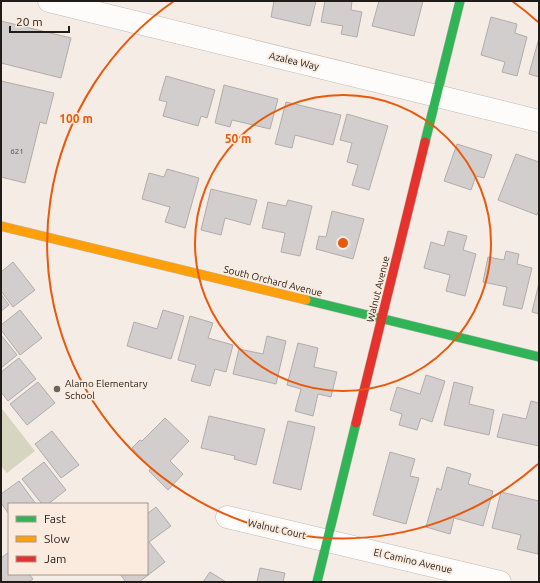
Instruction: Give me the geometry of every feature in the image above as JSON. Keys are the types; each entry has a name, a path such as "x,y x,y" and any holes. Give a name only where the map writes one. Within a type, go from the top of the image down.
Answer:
{"street":[{"name":"Azalea Way","path":"49,1 539,121"},
{"name":"Walnut Avenue","path":"317,582 460,1"},
{"name":"South Orchard Avenue","path":"1,226 539,357"},
{"name":"Walnut Court","path":"227,517 327,541"},
{"name":"El Camino Avenue","path":"327,541 500,582"}],"green space":[{"path":"2,409 35,451 7,473 1,466"}],"building":[{"path":"274,1 316,1 310,26 271,17"},
{"path":"325,1 352,1 351,10 362,12 357,37 341,34 343,26 321,22"},
{"path":"379,1 423,1 414,36 372,26"},
{"path":"491,17 517,24 515,33 527,37 517,76 502,72 505,62 481,55"},
{"path":"1,21 71,38 61,78 1,63"},
{"path":"539,38 539,77 529,74"},
{"path":"166,76 215,90 207,118 201,116 198,126 163,116 167,102 159,100"},
{"path":"1,81 54,93 46,124 40,122 25,183 1,177"},
{"path":"224,85 278,99 270,129 232,120 230,127 215,123"},
{"path":"286,102 341,115 333,145 295,135 292,148 275,144"},
{"path":"347,114 388,126 369,190 352,185 358,165 347,162 352,143 340,140"},
{"path":"457,144 492,155 484,178 476,176 471,190 444,181"},
{"path":"516,154 539,162 539,210 537,215 498,200"},
{"path":"167,169 199,178 185,228 165,222 170,207 142,199 149,173 164,177"},
{"path":"211,189 257,200 250,225 225,218 221,235 201,230"},
{"path":"288,200 312,206 300,256 281,252 285,233 262,228 268,202 286,206"},
{"path":"332,211 364,219 353,259 316,249 319,236 326,237"},
{"path":"448,231 467,236 463,250 476,254 465,296 446,291 450,275 424,268 431,242 444,246"},
{"path":"506,251 519,254 517,264 532,268 522,309 503,305 507,287 483,282 488,257 504,260"},
{"path":"13,262 35,290 13,307 1,291 1,272"},
{"path":"539,283 539,314 532,312"},
{"path":"1,294 9,305 1,311"},
{"path":"20,310 42,338 20,355 1,330 1,325"},
{"path":"163,310 184,316 171,359 127,346 134,322 157,329"},
{"path":"190,316 213,323 208,338 233,345 226,372 215,369 210,386 191,381 196,365 178,360"},
{"path":"1,335 17,355 1,368"},
{"path":"267,336 286,341 276,384 233,374 239,349 263,354"},
{"path":"298,343 318,348 314,367 337,372 331,397 318,394 313,416 295,411 301,389 287,385"},
{"path":"19,358 36,379 8,401 1,392 1,372"},
{"path":"426,375 445,381 432,422 421,418 417,430 399,425 402,414 390,410 397,387 420,394"},
{"path":"38,382 55,403 27,425 10,404"},
{"path":"454,382 473,387 469,404 494,410 489,435 444,425"},
{"path":"531,401 539,403 539,446 497,437 503,414 526,419"},
{"path":"209,416 265,429 256,465 234,459 235,456 201,448"},
{"path":"165,418 189,441 170,461 183,474 168,490 149,471 151,468 132,448 140,440 142,441"},
{"path":"288,421 315,427 301,490 273,483"},
{"path":"52,431 79,465 61,478 35,444"},
{"path":"390,452 415,459 410,476 419,478 406,524 373,515"},
{"path":"44,462 66,490 49,503 41,503 22,479"},
{"path":"447,467 471,474 468,484 493,491 483,526 454,518 450,534 426,527 437,488 441,490"},
{"path":"19,481 35,503 8,503 8,513 1,503 1,494"},
{"path":"501,492 539,501 538,554 517,549 521,535 492,528"},
{"path":"156,507 171,526 149,542 165,562 139,582 126,582 121,575 148,575 148,513"},
{"path":"8,553 8,575 30,575 33,579 28,582 1,582 1,558"},
{"path":"260,568 285,573 283,582 257,582"},
{"path":"210,572 226,582 203,582"}],"traffic: fast":[{"path":"425,142 460,1"},
{"path":"306,300 539,357"},
{"path":"317,582 356,423"}],"traffic: slow":[{"path":"1,226 306,300"}],"traffic: jam":[{"path":"356,423 425,142"}],"place":[{"name":"Alamo Elementary School","path":"57,389"}]}
